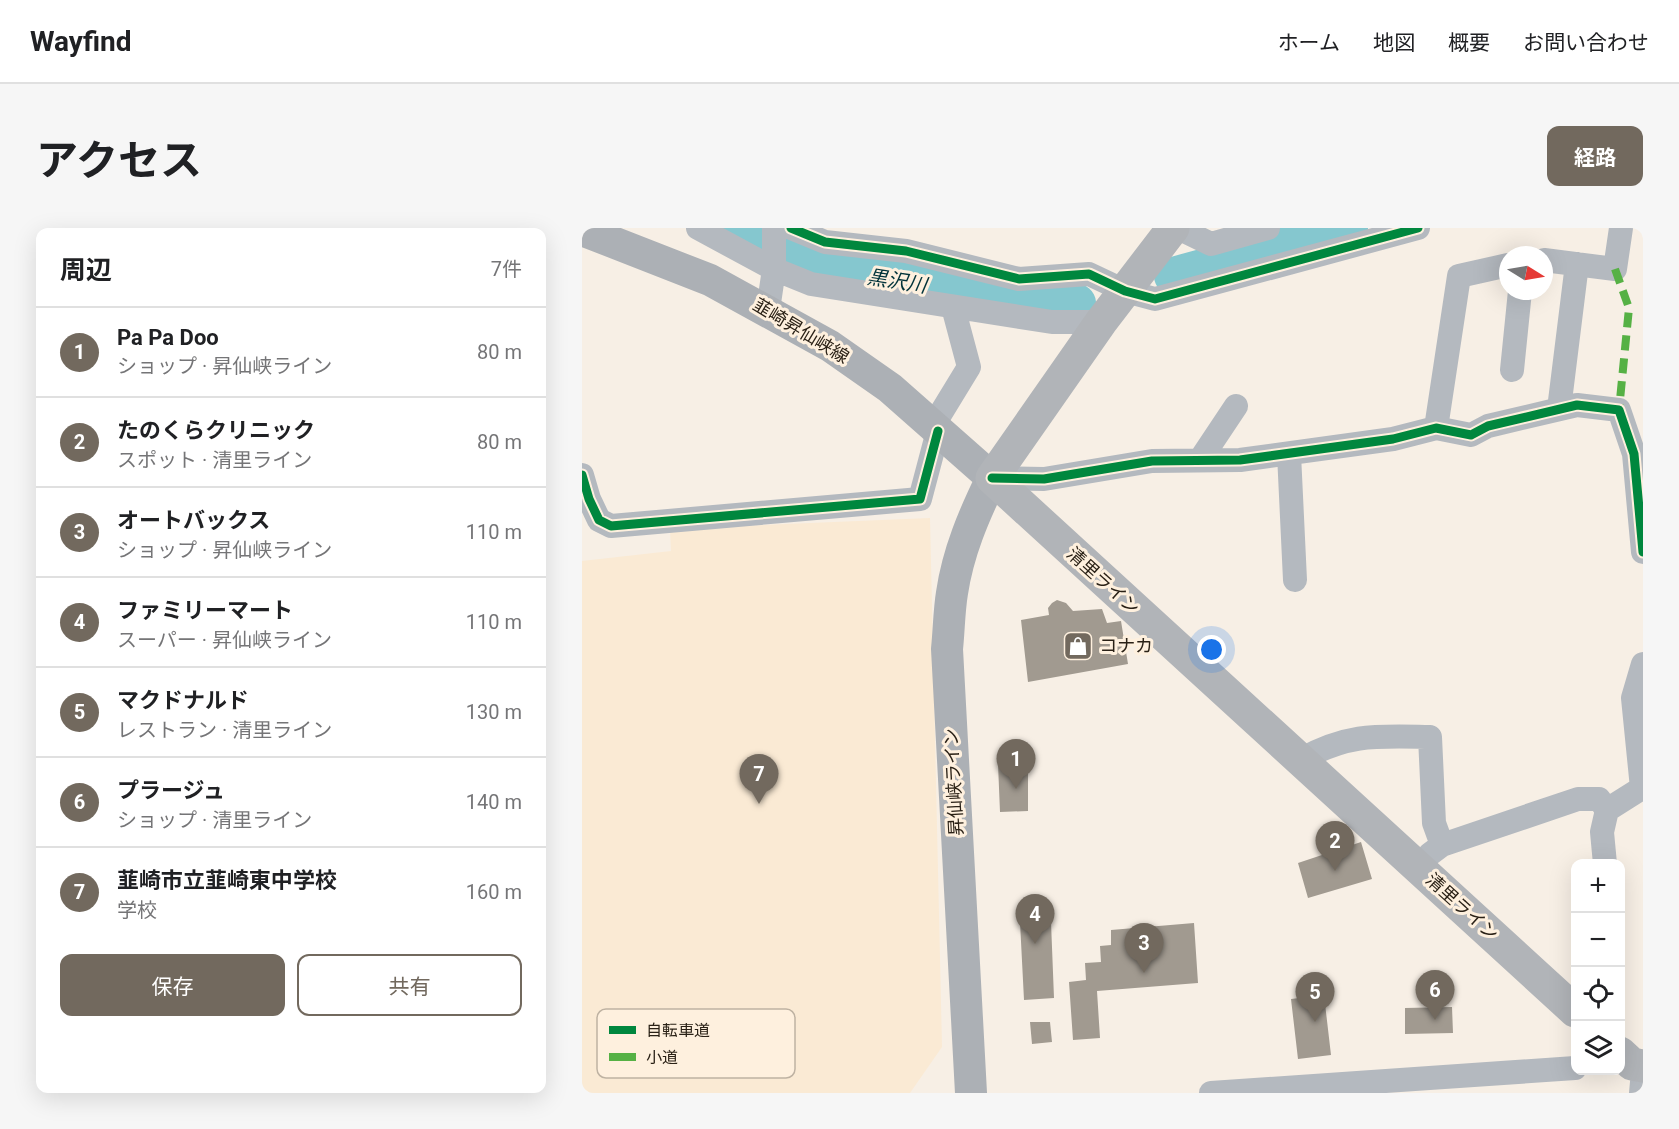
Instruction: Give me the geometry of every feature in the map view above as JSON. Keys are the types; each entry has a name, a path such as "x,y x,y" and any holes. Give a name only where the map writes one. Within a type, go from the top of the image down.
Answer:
{"highway":[{"path":"992,478 1101,322 1173,228"},
{"name":"清里ライン","path":"992,478 1571,1007"}],"main road":[{"name":"韮崎昇仙峡線","path":"582,230 710,280 830,346 881,382 992,478"},
{"name":"昇仙峡ライン","path":"971,1093 947,649 952,592 963,544 992,478"}],"street":[{"path":"698,228 774,268 811,284 1052,322 1101,322"},
{"path":"768,310 774,268 774,228"},
{"path":"791,228 825,242 906,251 1019,279 1089,274 1125,291 1155,299 1391,231 1418,228"},
{"path":"1178,228 1211,244 1268,228"},
{"path":"1553,261 1615,269 1621,228"},
{"path":"1559,409 1577,264"},
{"path":"1436,428 1459,276 1499,267"},
{"path":"1512,370 1519,300"},
{"path":"582,475 589,499 599,520 611,526 920,499 936,429 969,367 952,307"},
{"path":"992,478 1044,479 1152,461 1240,460 1394,439 1436,428 1471,435 1488,426 1577,405 1619,410 1634,454 1643,552"},
{"path":"1200,460 1236,406"},
{"path":"1289,454 1295,580"},
{"path":"1605,859 1602,832 1607,810 1642,788 1633,698 1643,664"},
{"path":"1299,760 1339,742 1367,736 1430,737 1434,824 1442,845"},
{"path":"1415,865 1442,845 1578,799 1599,799 1607,810"},
{"path":"1211,1093 1571,1068"}],"shaded area":[{"path":"930,518 942,1047 910,1093 582,1093 582,561 671,551 670,529"}],"building":[{"path":"1057,600 1066,603 1073,611 1102,609 1107,623 1121,621 1128,664 1028,682 1021,620 1049,615 1048,608"},
{"path":"998,764 1028,764 1028,811 1000,812"},
{"path":"1361,842 1372,879 1308,898 1298,863"},
{"path":"1020,922 1051,922 1054,998 1024,1000"},
{"path":"1194,923 1198,983 1097,991 1100,1038 1073,1040 1069,982 1086,980 1085,963 1101,962 1100,946 1111,945 1111,930"},
{"path":"1324,995 1331,1055 1298,1059 1291,999"},
{"path":"1452,1007 1453,1033 1405,1034 1405,1008"},
{"path":"1030,1022 1050,1022 1052,1042 1032,1044"}],"waterway":[{"name":"黒沢川","path":"724,228 744,240 810,267 829,272 893,279 1033,307 1077,303"},
{"name":"黒沢川","path":"1173,276 1349,228"}],"marked path":[{"path":"1615,269 1629,308 1619,410"}],"cycle path":[{"path":"791,228 825,242 906,251 1019,279 1089,274 1125,291 1155,299 1418,228"},
{"path":"992,478 1044,479 1152,461 1240,460 1393,439 1436,428 1471,435 1488,426 1577,405 1619,410 1634,454 1643,552"},
{"path":"582,475 589,499 599,520 611,526 920,499 938,431"}],"place":[{"name":"コナカ","path":"1078,646"},
{"name":"Pa Pa Doo","path":"1016,789"},
{"name":"韮崎市立韮崎東中学校","path":"759,804"},
{"name":"たのくらクリニック","path":"1335,871"},
{"name":"ファミリーマート","path":"1035,944"},
{"name":"オートバックス","path":"1144,973"},
{"name":"プラージュ","path":"1435,1020"},
{"name":"マクドナルド","path":"1315,1022"}]}
